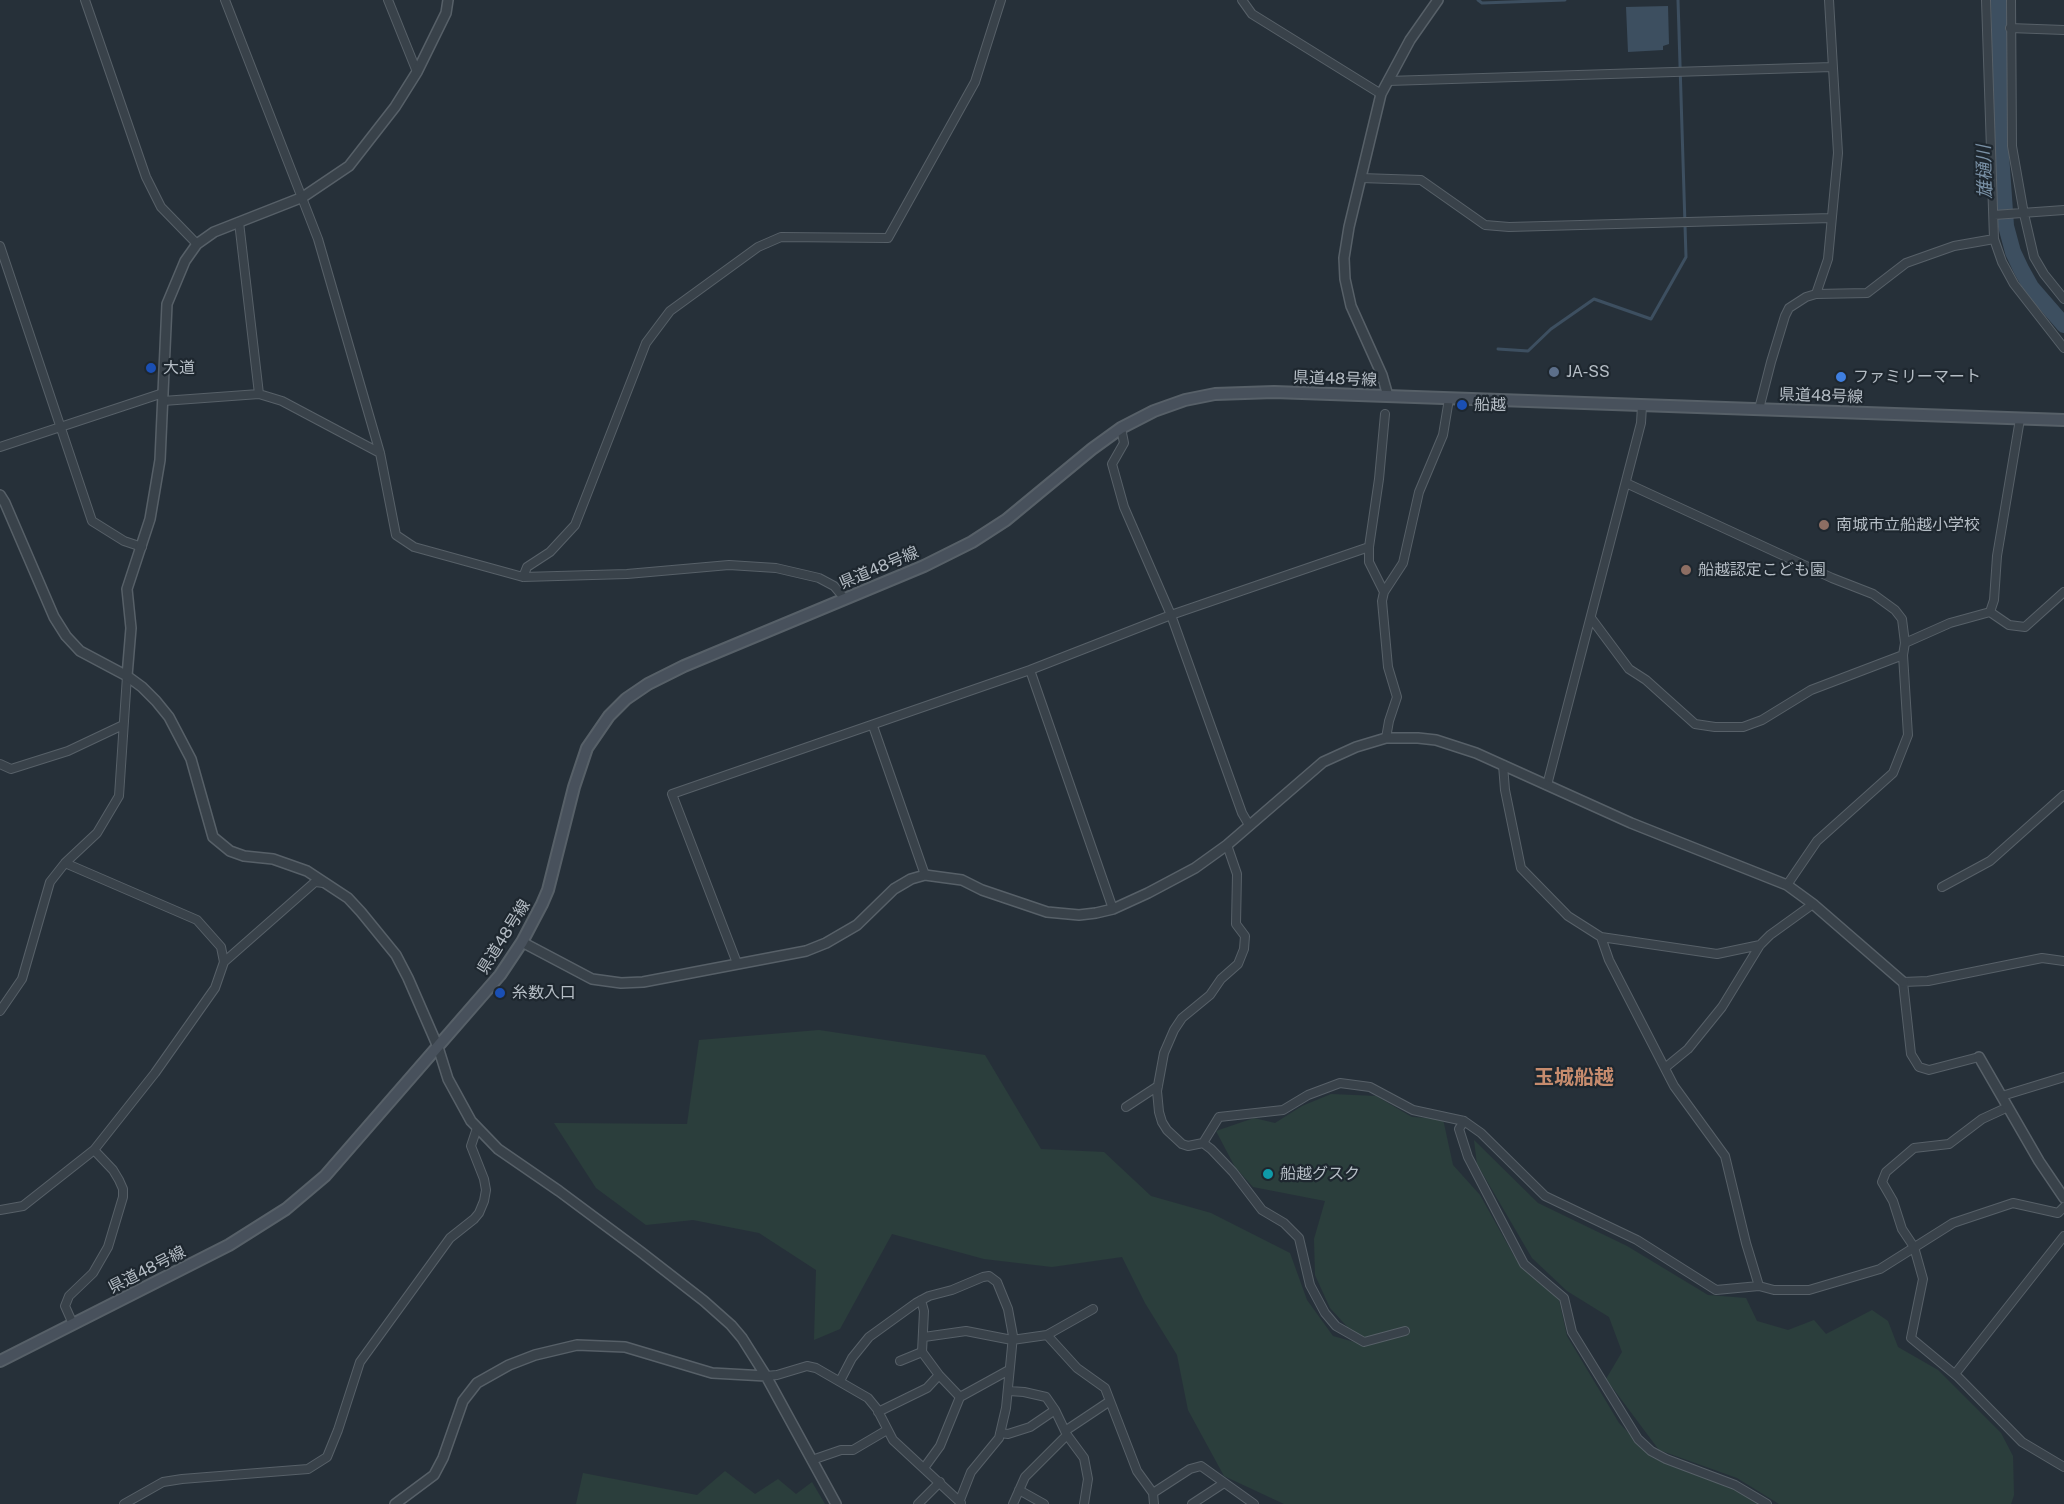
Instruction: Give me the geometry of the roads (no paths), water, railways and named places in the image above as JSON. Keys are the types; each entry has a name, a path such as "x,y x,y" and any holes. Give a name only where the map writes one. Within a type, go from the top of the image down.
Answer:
{"main road":[{"name":"県道48号線","path":"0,1361 229,1245 286,1209 304,1195 339,1160 500,975 522,942 548,890 587,748 609,716 626,699 666,674 924,566 972,542 1006,520 1121,428 1154,411 1185,400 1215,394 1274,392 2064,420"}],"street":[{"path":"85,0 146,177 161,207 196,244"},
{"path":"225,0 318,238 380,453 396,535 414,547 523,577 627,574 729,565 776,568 819,578 834,586 846,599"},
{"path":"388,0 417,72"},
{"path":"0,1011 22,979 50,882 65,863 97,834 119,796 131,628 127,589 150,519 160,460 166,304 185,261 196,244 214,232 303,197 349,166 395,107 417,72 446,13 448,0"},
{"path":"523,577 527,567 550,552 575,525 646,343 670,311 758,247 781,237 888,238 975,82 1001,0"},
{"path":"1242,0 1252,14 1381,94"},
{"path":"1388,396 1382,375 1351,306 1345,279 1346,248 1381,94 1410,40 1438,0"},
{"path":"1816,294 1828,259 1838,153 1829,0"},
{"path":"1986,0 1994,238 2002,262 2014,284 2064,348"},
{"path":"2010,0 2012,146 2024,214 2034,257 2064,299"},
{"path":"2010,28 2064,30"},
{"path":"1388,81 1832,67"},
{"path":"1361,178 1421,180 1485,225 1509,227 1831,218"},
{"path":"1994,214 2064,210"},
{"path":"239,222 259,394"},
{"path":"1759,409 1789,308 1806,297 1816,294 1867,293 1906,263 1954,246 1994,238"},
{"path":"0,246 3,264 92,520 124,541 142,547"},
{"path":"0,447 60,426 163,397 259,394 282,400 380,453"},
{"path":"1386,738 1397,697 1388,667 1382,601 1384,592 1403,563 1419,492 1443,435 1449,399"},
{"path":"1547,785 1626,483 1641,423 1642,406"},
{"path":"1384,592 1369,562 1369,547 1379,479 1385,414"},
{"path":"1989,612 1994,600 1997,556 2020,419"},
{"path":"1121,428 1124,443 1112,464 1124,507 1171,615 1242,813 1249,825"},
{"path":"1626,483 1832,578 1873,594 1902,619 1908,735 1893,773 1817,841 1787,885"},
{"path":"0,495 54,617 66,636 80,651 127,676 156,700 169,717 191,759 213,837 230,851 243,856 291,864 307,871 348,898 396,955 438,1047 456,1096 477,1128 498,1149 588,1212 704,1301 741,1338 766,1376 836,1504"},
{"path":"737,963 672,794 873,726 1030,670 1171,615 1369,547"},
{"path":"1905,643 1950,623 1989,612 2009,625 2025,627 2064,592"},
{"path":"1591,618 1629,669 1646,680 1695,724 1715,727 1743,727 1762,720 1811,690 1903,655"},
{"path":"1030,670 1113,909"},
{"path":"0,764 11,769 68,751 123,725"},
{"path":"873,726 925,875"},
{"path":"522,942 592,979 621,983 643,982 806,951 826,943 857,925 894,889 911,879 925,875 962,880 982,890 1047,912 1079,915 1113,909 1195,868 1227,845 1323,762 1356,747 1386,738 1436,740 1503,765 1631,824 1787,885 1813,904 1903,982 1911,1054 1919,1067 1929,1070 1979,1057 2039,1161 2064,1198"},
{"path":"1503,765 1505,790 1521,868 1568,916 1601,936 1717,954 1760,945"},
{"path":"1942,887 1990,861 2064,795"},
{"path":"1227,845 1237,874 1236,924 1245,936 1244,949 1238,964 1221,979 1210,995 1182,1018 1174,1030 1164,1053 1158,1086 1159,1112 1167,1131 1176,1140 1188,1146 1203,1143 1220,1117 1283,1110 1308,1095 1340,1083 1370,1087 1413,1110 1464,1120 1481,1133 1545,1196 1637,1240 1716,1290 1759,1286 1774,1290 1809,1290 1880,1269 1953,1223 2013,1203 2058,1213 2064,1208"},
{"path":"0,1210 23,1206 94,1150 155,1073 215,988 224,962 222,947 197,920 65,863"},
{"path":"224,962 315,882 325,883"},
{"path":"1666,1067 1688,1049 1722,1007 1760,945 1813,904"},
{"path":"1601,936 1609,960 1674,1086 1725,1156 1759,1286"},
{"path":"1903,982 1928,981 2043,958 2064,961"},
{"path":"2002,1096 2064,1077"},
{"path":"1126,1107 1158,1086"},
{"path":"2008,1107 1982,1119 1948,1144 1914,1148 1886,1173 1882,1182 1893,1201 1902,1229 1914,1247 1923,1280 1911,1338 1955,1374 2022,1442 2063,1464"},
{"path":"1464,1120 1459,1129 1468,1157 1524,1264 1564,1298 1572,1332 1638,1439 1651,1451 1666,1459 1735,1485 1767,1504"},
{"path":"124,1504 163,1482 308,1469 327,1457 360,1362 450,1238 479,1213 486,1190 471,1146 477,1128"},
{"path":"1203,1143 1233,1172 1262,1210 1284,1223 1299,1239 1310,1285 1325,1313 1336,1326 1364,1342 1405,1331"},
{"path":"73,1324 65,1306 69,1296 93,1274 108,1247 123,1197 123,1189 113,1170 94,1150"},
{"path":"1955,1374 2064,1236"},
{"path":"395,1504 434,1475 443,1458 462,1401 477,1383 509,1365 535,1355 578,1345 625,1347 712,1373 766,1376 807,1366 816,1368 868,1398 893,1440 960,1502 971,1472 999,1438 1009,1391 1012,1340 1008,1309 997,1282 989,1276 921,1300 869,1337 852,1358 840,1381"},
{"path":"921,1300 924,1311 922,1352 939,1375 960,1397"},
{"path":"924,1337 966,1331 1012,1340 1047,1335 1093,1310"},
{"path":"1047,1335 1077,1368 1105,1388 1137,1471 1153,1493 1155,1504"},
{"path":"900,1361 922,1352"},
{"path":"924,1468 940,1446 960,1397 1009,1370"},
{"path":"878,1412 927,1388 939,1375"},
{"path":"1009,1391 1046,1397 1055,1410 1066,1432 1084,1458 1088,1479 1084,1504"},
{"path":"1013,1504 1025,1477 1066,1432 1110,1401"},
{"path":"1000,1433 1008,1434 1030,1427 1055,1410"},
{"path":"812,1460 841,1450 854,1450 887,1430"},
{"path":"1153,1493 1190,1469 1201,1466 1254,1504"},
{"path":"918,1504 940,1482"},
{"path":"1192,1504 1224,1483"},
{"path":"1019,1490 1044,1504"}],"water":[{"path":"1668,6 1669,44 1663,46 1663,50 1628,52 1626,7"}],"waterway":[{"path":"1478,0 1482,3 1565,0"},
{"path":"1498,349 1528,351 1551,329 1594,299 1651,319 1686,257 1678,0"},
{"name":"雄樋川","path":"1999,0 2001,154 2006,226 2013,252 2031,287 2064,325"}],"place":[{"name":"大道","path":"151,368"},
{"name":"JA-SS","path":"1554,372"},
{"name":"ファミリーマート","path":"1841,377"},
{"name":"船越","path":"1462,405"},
{"name":"南城市立船越小学校","path":"1824,525"},
{"name":"船越認定こども園","path":"1686,570"},
{"name":"糸数入口","path":"500,993"},
{"name":"船越グスク","path":"1268,1174"}],"district":[{"name":"玉城船越","path":"1574,1078"}]}
